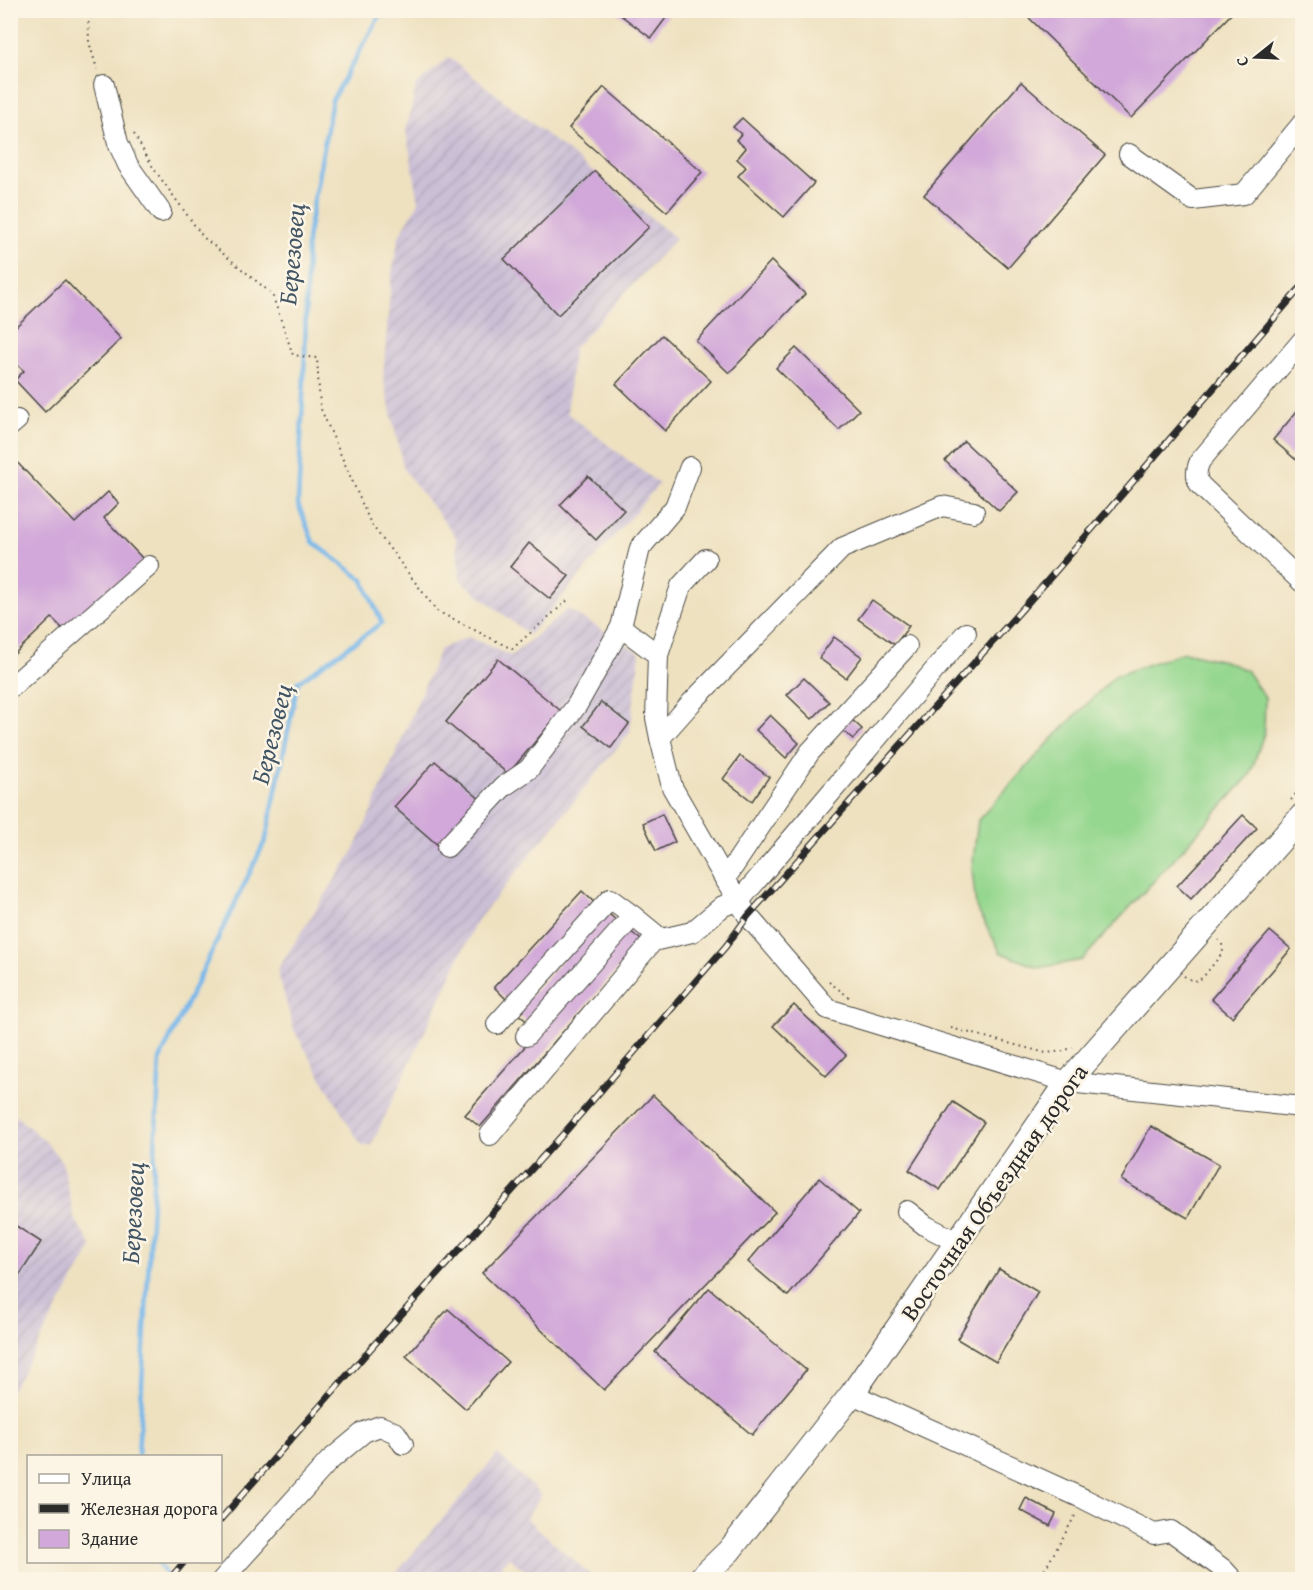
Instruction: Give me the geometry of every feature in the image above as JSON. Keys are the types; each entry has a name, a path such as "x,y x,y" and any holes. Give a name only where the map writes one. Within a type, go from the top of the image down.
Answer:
{"main road":[{"name":"Восточная Объездная дорога","path":"699,1580 729,1551 852,1394 1068,1082 1204,927 1295,809"}],"street":[{"path":"104,85 118,142 128,165 161,212"},
{"path":"1129,154 1193,200 1244,194 1302,124"},
{"path":"1302,341 1200,461 1196,471 1200,485 1302,582"},
{"path":"447,848 503,787 529,769 577,705 621,627 640,548 675,507 690,467"},
{"path":"660,738 691,703 842,548 942,506 974,512"},
{"path":"706,559 681,586 658,655 656,718 672,787 748,916 828,1009 1068,1082 1302,1107"},
{"path":"10,688 149,566"},
{"path":"621,627 658,655"},
{"path":"490,1135 653,941 692,932 723,906 739,901 966,633"},
{"path":"725,879 810,752 907,646"},
{"path":"497,1024 610,899 660,938"},
{"path":"526,1036 633,916"},
{"path":"907,1211 926,1226 957,1242"},
{"path":"852,1394 1084,1499 1154,1534 1171,1531 1223,1569 1233,1580"},
{"path":"222,1580 329,1461 364,1432 380,1426 396,1433 403,1444"}],"path":[{"path":"88,10 89,42 95,65 104,85"},
{"path":"133,131 154,169 203,237 272,294 293,355 317,358 320,407 371,524 437,611 512,649 568,600"},
{"path":"1295,809 1302,786"},
{"path":"1169,967 1191,980 1198,981 1204,976 1223,952 1219,940 1204,927"},
{"path":"828,982 856,1002"},
{"path":"943,1025 1046,1053 1064,1052 1075,1045"},
{"path":"1039,1580 1084,1499"}],"shaded area":[{"path":"449,57 676,238 573,349 567,413 659,484 529,635 460,580 456,537 404,470 383,377 391,279 399,236 419,202 406,131 416,86"},
{"path":"568,609 640,653 630,732 476,922 371,1146 362,1145 294,1030 277,970 356,847 440,649 469,637 511,656"},
{"path":"11,1112 45,1141 62,1162 74,1217 92,1247 11,1392"},
{"path":"498,1454 541,1495 526,1518 595,1579 534,1579 509,1557 490,1579 391,1579"}],"green space":[{"path":"1184,652 1224,661 1246,670 1265,698 1264,733 1250,775 1082,960 1039,968 1001,953 976,907 972,869 978,820 1055,736 1115,676"}],"building":[{"path":"614,10 672,10 651,38"},
{"path":"1021,10 1235,10 1131,118"},
{"path":"1021,82 1105,155 1008,268 924,195"},
{"path":"604,87 702,172 667,212 569,128"},
{"path":"742,118 814,183 784,217 738,176 746,167 737,159 746,148 736,140 741,134 733,127"},
{"path":"595,171 649,227 558,315 504,259"},
{"path":"771,261 805,294 729,373 696,341"},
{"path":"65,280 121,339 45,412 15,380 24,371 10,358 10,332"},
{"path":"662,335 711,381 665,431 616,384"},
{"path":"796,348 859,410 839,430 776,368"},
{"path":"1302,405 1302,465 1273,440"},
{"path":"964,441 1018,492 999,511 945,461"},
{"path":"10,455 75,523 108,492 119,503 104,518 144,560 67,633 52,618 10,658"},
{"path":"588,476 624,510 596,540 560,505"},
{"path":"529,543 569,576 550,599 510,567"},
{"path":"872,600 909,626 895,645 858,619"},
{"path":"834,637 862,657 846,678 819,658"},
{"path":"498,659 561,711 508,774 446,722"},
{"path":"804,678 829,702 812,719 787,695"},
{"path":"601,702 629,724 611,748 583,726"},
{"path":"770,715 799,743 786,758 756,730"},
{"path":"850,718 862,729 853,739 841,729"},
{"path":"740,756 769,777 752,801 723,779"},
{"path":"435,761 481,800 440,847 394,807"},
{"path":"662,814 675,842 656,851 643,823"},
{"path":"1243,815 1257,828 1191,899 1177,886"},
{"path":"582,891 597,905 508,1001 494,987"},
{"path":"606,911 621,925 531,1025 516,1012"},
{"path":"628,929 642,941 480,1127 465,1115"},
{"path":"1270,931 1291,949 1232,1017 1211,999"},
{"path":"794,1005 846,1055 826,1076 773,1026"},
{"path":"653,1095 775,1212 604,1390 482,1273"},
{"path":"953,1102 984,1122 940,1190 909,1170"},
{"path":"1151,1126 1219,1164 1188,1218 1121,1180"},
{"path":"819,1178 859,1213 788,1296 748,1262"},
{"path":"10,1222 41,1242 10,1290"},
{"path":"999,1269 1038,1292 996,1362 957,1339"},
{"path":"709,1288 806,1370 752,1435 655,1352"},
{"path":"448,1309 508,1362 466,1409 406,1356"},
{"path":"1026,1498 1056,1514 1050,1526 1020,1510"}],"waterway":[{"name":"Березовец","path":"138,1455 160,1059 266,839 298,682 382,623 363,580 313,542 298,504 305,353 307,240 332,100 383,10"},
{"name":"Березовец","path":"159,1563 169,1580"}],"railway":[{"path":"222,1518 565,1132 726,946 748,916 1048,580 1302,286"},
{"path":"169,1580 183,1563"}]}
